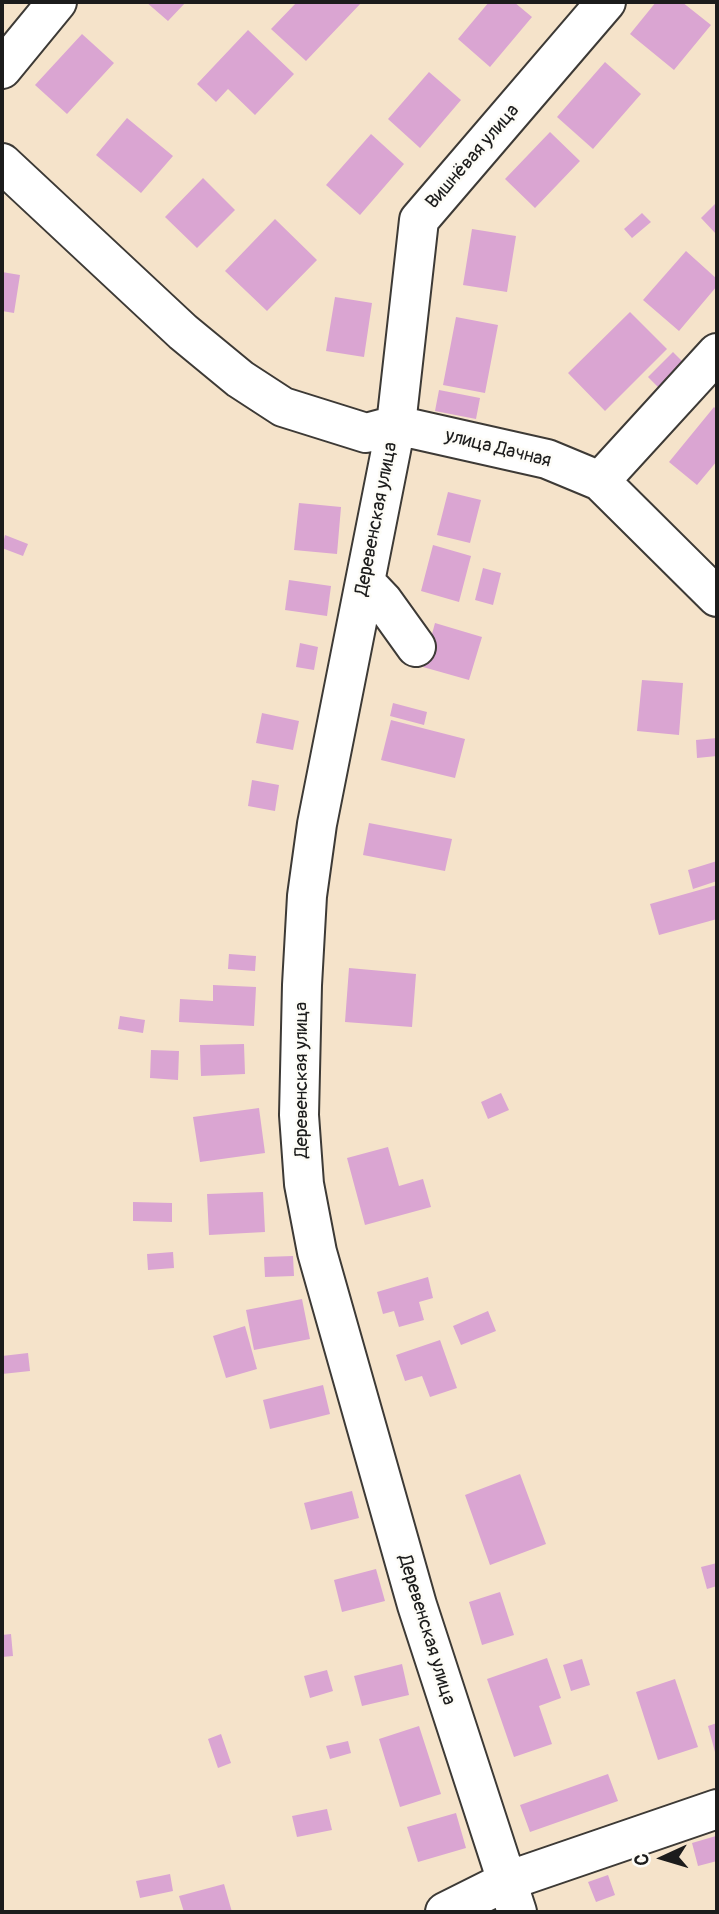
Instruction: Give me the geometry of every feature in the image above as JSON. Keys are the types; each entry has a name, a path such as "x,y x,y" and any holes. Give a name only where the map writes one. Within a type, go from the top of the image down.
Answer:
{"street":[{"path":"2,69 57,2"},
{"name":"Вишнёвая улица","path":"396,425 419,220 606,2"},
{"path":"2,163 183,332 240,379 282,407 366,433 396,425"},
{"path":"600,481 717,353"},
{"path":"679,395 714,385 717,388"},
{"name":"улица Дачная","path":"396,425 547,459 600,481 717,597"},
{"name":"Деревенская улица","path":"396,425 317,824 307,896 299,1115 304,1184 332,1311 416,1605 512,1897"},
{"path":"365,582 383,601 416,647"},
{"path":"445,1912 512,1897 717,1809"}],"building":[{"path":"146,2 186,2 168,21"},
{"path":"297,2 362,2 306,61 271,29"},
{"path":"489,2 514,2 532,17 490,67 458,39"},
{"path":"656,2 682,2 711,25 674,70 630,34"},
{"path":"248,30 294,74 255,115 228,89 216,102 197,84"},
{"path":"82,34 114,63 67,114 35,85"},
{"path":"605,62 641,94 593,149 557,117"},
{"path":"429,72 461,100 420,148 388,119"},
{"path":"127,118 173,156 141,193 96,155"},
{"path":"550,132 580,161 535,208 505,179"},
{"path":"371,134 404,164 360,215 326,185"},
{"path":"203,178 235,210 197,248 165,217"},
{"path":"717,202 717,235 701,218"},
{"path":"642,213 651,222 632,238 624,229"},
{"path":"275,219 317,260 267,311 225,271"},
{"path":"472,229 516,236 507,292 463,285"},
{"path":"686,251 717,279 717,286 679,331 643,300"},
{"path":"2,272 20,275 14,313 2,311"},
{"path":"335,297 372,303 364,357 326,351"},
{"path":"630,312 667,349 605,411 568,373"},
{"path":"456,317 498,325 485,393 443,385"},
{"path":"673,352 686,365 661,390 648,377"},
{"path":"439,390 480,398 476,419 435,411"},
{"path":"714,407 717,410 717,461 697,485 669,462"},
{"path":"448,492 481,500 470,543 437,535"},
{"path":"299,503 341,507 337,554 294,550"},
{"path":"5,535 28,544 23,556 2,548"},
{"path":"433,545 471,556 459,602 421,591"},
{"path":"483,568 501,573 493,605 475,600"},
{"path":"289,580 331,586 327,616 285,610"},
{"path":"435,623 482,637 469,680 423,667"},
{"path":"300,643 318,647 314,670 296,667"},
{"path":"642,680 683,683 679,735 637,731"},
{"path":"393,703 427,712 424,725 390,716"},
{"path":"262,713 299,721 293,750 256,743"},
{"path":"391,720 465,739 455,778 381,760"},
{"path":"717,738 717,756 697,758 696,740"},
{"path":"252,780 279,785 275,811 248,806"},
{"path":"369,823 452,839 445,871 363,855"},
{"path":"717,861 717,881 693,889 688,870"},
{"path":"717,885 717,919 659,935 650,904"},
{"path":"229,954 256,956 255,971 228,969"},
{"path":"349,968 416,974 412,1027 345,1022"},
{"path":"213,985 256,987 254,1026 179,1022 180,999 213,1001"},
{"path":"120,1016 145,1020 143,1033 118,1029"},
{"path":"244,1044 245,1074 201,1076 200,1045"},
{"path":"151,1050 179,1051 178,1080 150,1078"},
{"path":"501,1093 509,1110 488,1119 481,1102"},
{"path":"259,1108 265,1153 200,1162 193,1117"},
{"path":"388,1147 399,1186 423,1179 431,1207 365,1225 347,1158"},
{"path":"263,1192 265,1232 209,1235 207,1194"},
{"path":"133,1202 172,1203 172,1222 133,1221"},
{"path":"173,1252 174,1268 148,1270 147,1254"},
{"path":"293,1256 294,1276 265,1277 264,1257"},
{"path":"428,1277 433,1298 419,1302 424,1320 399,1327 394,1311 383,1314 377,1292"},
{"path":"302,1299 310,1339 254,1350 246,1310"},
{"path":"488,1311 496,1331 461,1345 453,1326"},
{"path":"245,1326 257,1369 226,1378 213,1336"},
{"path":"440,1340 457,1388 430,1397 422,1376 405,1381 396,1355"},
{"path":"28,1353 30,1371 2,1374 2,1356"},
{"path":"323,1385 330,1414 270,1429 263,1400"},
{"path":"520,1474 546,1544 490,1565 465,1495"},
{"path":"352,1491 359,1518 311,1530 304,1503"},
{"path":"717,1563 717,1586 707,1589 701,1567"},
{"path":"376,1569 385,1601 342,1612 334,1580"},
{"path":"500,1592 514,1635 482,1645 469,1602"},
{"path":"11,1634 13,1656 2,1657 2,1635"},
{"path":"547,1658 561,1698 539,1706 552,1744 514,1757 487,1679"},
{"path":"582,1659 590,1685 571,1691 563,1665"},
{"path":"402,1664 409,1695 362,1706 354,1676"},
{"path":"327,1670 333,1691 310,1698 304,1676"},
{"path":"675,1679 698,1747 658,1760 636,1692"},
{"path":"717,1723 717,1751 715,1752 708,1726"},
{"path":"419,1726 441,1794 400,1807 379,1739"},
{"path":"221,1734 231,1763 218,1768 208,1739"},
{"path":"348,1741 351,1753 330,1759 326,1746"},
{"path":"608,1774 618,1801 530,1832 520,1805"},
{"path":"327,1809 332,1830 297,1837 292,1816"},
{"path":"456,1813 466,1848 418,1862 407,1827"},
{"path":"716,1836 717,1861 698,1866 692,1843"},
{"path":"170,1874 173,1891 140,1898 136,1881"},
{"path":"608,1875 615,1895 596,1902 588,1882"},
{"path":"224,1884 232,1912 184,1912 179,1896"}]}
